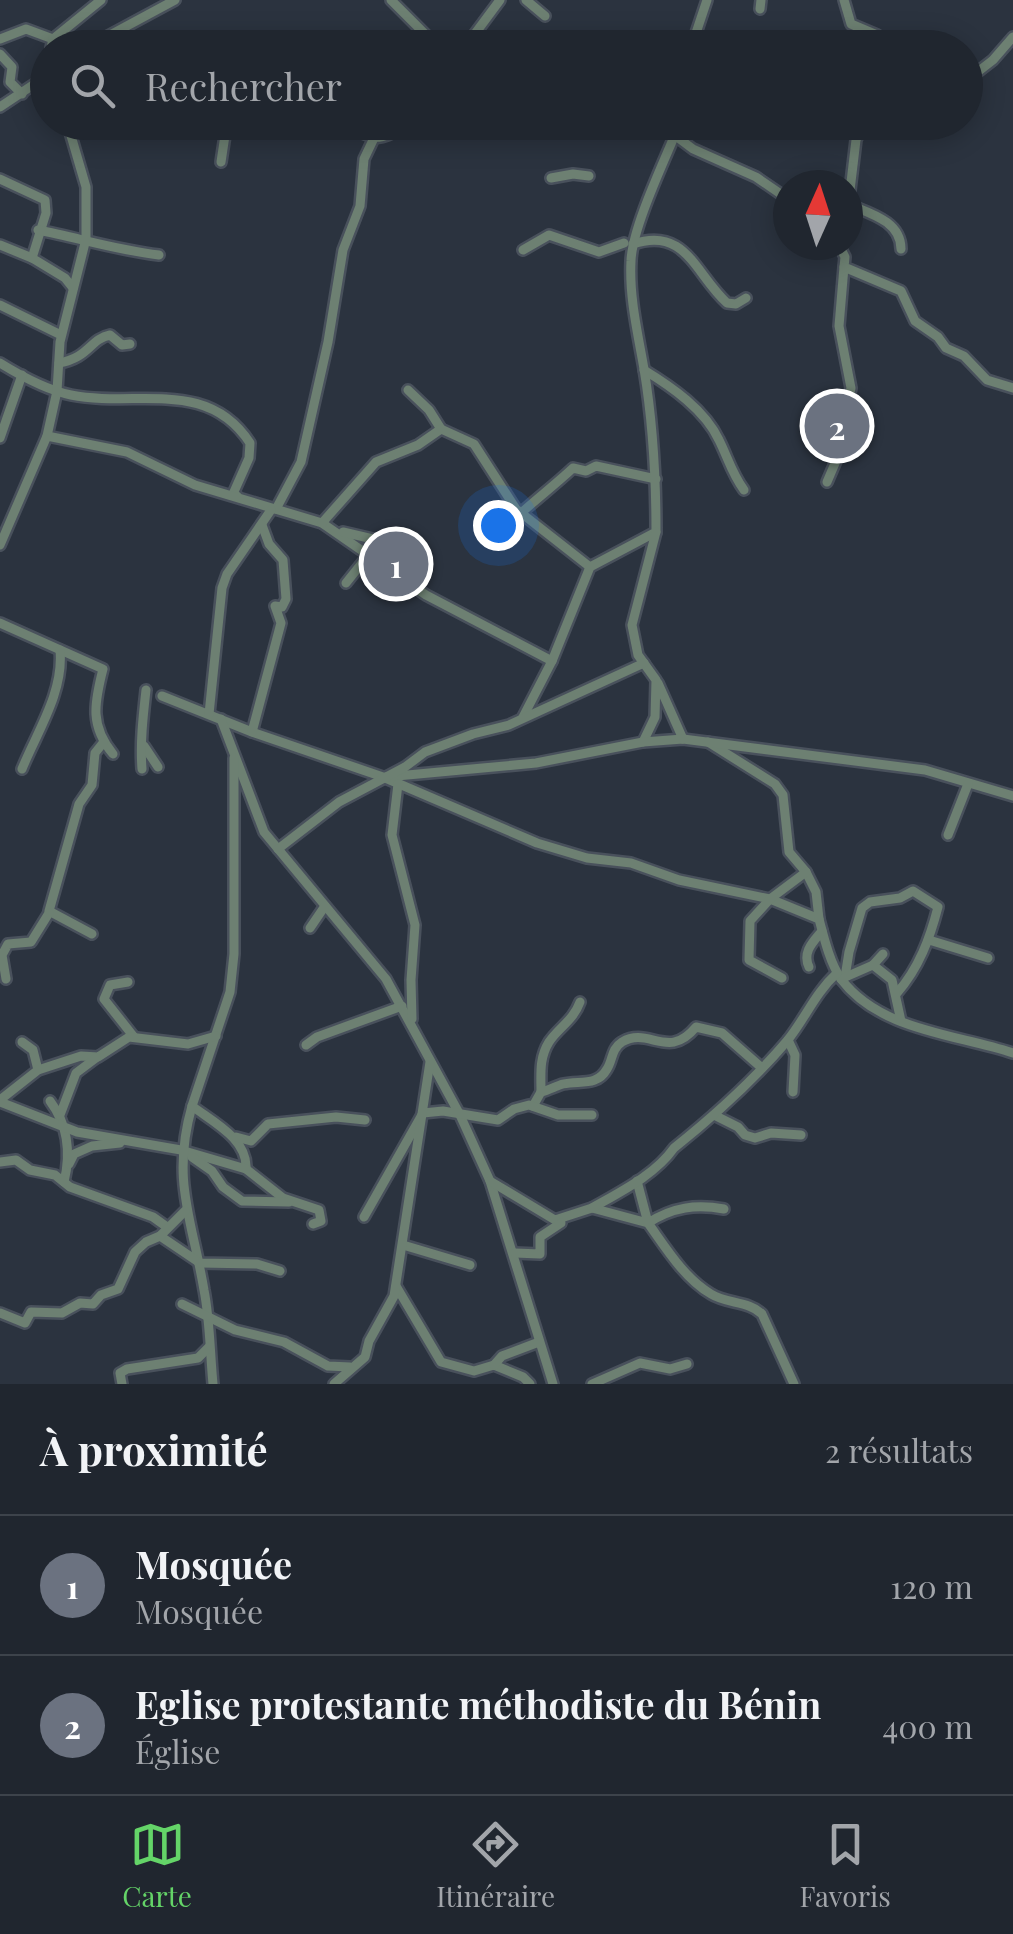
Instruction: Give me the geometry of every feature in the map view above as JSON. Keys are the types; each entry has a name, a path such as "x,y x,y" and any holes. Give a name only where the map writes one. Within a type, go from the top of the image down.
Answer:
{"street":[{"path":"68,30 101,0"},
{"path":"119,30 175,0"},
{"path":"391,0 421,30"},
{"path":"478,30 500,0"},
{"path":"526,0 545,16"},
{"path":"697,30 707,0"},
{"path":"844,0 851,24 865,30"},
{"path":"0,39 26,28 30,30"},
{"path":"983,68 1013,37"},
{"path":"0,54 12,67 10,82 22,94"},
{"path":"0,107 30,88"},
{"path":"0,545 46,436 56,391 61,335 86,240 86,188 72,140"},
{"path":"221,162 224,140"},
{"path":"209,714 222,588 227,574 292,484 306,444 343,250 360,206 364,159 373,140"},
{"path":"673,140 628,244 656,479 656,532 632,616 632,632 638,655 656,680 683,739"},
{"path":"679,140 773,189"},
{"path":"853,170 856,140"},
{"path":"550,178 589,176"},
{"path":"0,179 45,200 46,213 32,258"},
{"path":"863,212 893,226 900,234 901,249"},
{"path":"38,230 108,249 159,255"},
{"path":"523,250 549,235 599,252 650,240 670,242 690,257 727,303 736,304 746,298"},
{"path":"0,246 32,258 65,278 73,288"},
{"path":"827,482 836,461 851,388 840,326 845,260"},
{"path":"844,267 900,291 915,321 946,348 964,356 986,380 1013,388"},
{"path":"0,305 61,335"},
{"path":"58,363 82,357 102,336 110,335 122,344 130,344"},
{"path":"0,363 56,391 114,400 177,398 216,411 250,443 249,458 233,494 336,530 426,594 552,662"},
{"path":"644,370 687,400 712,428 744,490"},
{"path":"0,438 22,375"},
{"path":"408,390 429,410 441,429 474,444 521,512 590,568"},
{"path":"322,523 376,462 418,445 441,429"},
{"path":"46,436 127,452 196,486 246,498"},
{"path":"521,512 573,468 586,471 596,466 656,479"},
{"path":"252,732 281,624 275,606 282,607 286,599 283,560 270,544 262,524"},
{"path":"336,530 407,546"},
{"path":"523,717 552,662 590,568 656,532"},
{"path":"346,583 370,554"},
{"path":"0,623 103,669 96,721 102,743 114,754"},
{"path":"22,769 50,708 61,663 60,650"},
{"path":"278,849 339,802 426,752 508,725 644,663"},
{"path":"644,742 655,717 656,680"},
{"path":"146,690 141,736 158,767"},
{"path":"162,696 383,778 537,843 770,899 818,919"},
{"path":"220,719 264,832 370,958 412,1022 460,1115 490,1181 515,1253 553,1384"},
{"path":"383,778 536,763 644,742 683,739 926,770 1013,796"},
{"path":"706,741 778,788 786,811 788,852 806,872 816,892 818,919 841,976 870,1005 900,1022 1013,1053"},
{"path":"6,979 2,955 8,944 31,942 49,912 80,804 93,780 95,753 102,743"},
{"path":"142,769 144,746"},
{"path":"214,1384 207,1352 209,1318 200,1264 185,1211 181,1150 230,992 234,954 234,756"},
{"path":"398,784 392,834 415,926 410,980 412,1022"},
{"path":"948,836 968,784"},
{"path":"782,978 749,960 750,921 770,899 806,872"},
{"path":"841,976 866,904 900,898 913,891 938,907 929,940 910,978 897,993"},
{"path":"310,928 326,906"},
{"path":"49,912 92,934"},
{"path":"808,967 808,949 822,931"},
{"path":"929,940 988,958"},
{"path":"490,1181 555,1220 592,1208 637,1181 714,1114 788,1040 816,995 841,976 873,966 883,954"},
{"path":"873,966 891,979 897,993 900,1022"},
{"path":"128,982 110,986 104,1000 134,1037"},
{"path":"533,1106 540,1092 539,1072 545,1052 573,1018 580,1002"},
{"path":"306,1045 317,1037 402,1006"},
{"path":"540,1092 567,1082 589,1083 608,1069 611,1055 620,1043 634,1038 674,1044 696,1026 722,1033 762,1068"},
{"path":"60,1114 76,1073 117,1042 134,1037 188,1044 216,1036"},
{"path":"788,1040 795,1055 794,1092"},
{"path":"22,1042 33,1050 38,1070"},
{"path":"98,1056 81,1056 38,1070 0,1101 64,1128 181,1150 246,1169 291,1202"},
{"path":"334,1384 364,1357 369,1341 390,1309 404,1245 415,1144 430,1060"},
{"path":"50,1100 64,1128 68,1167"},
{"path":"192,1106 246,1142 268,1124 336,1117 365,1120"},
{"path":"364,1217 423,1114 439,1111 498,1120 514,1108 533,1106 558,1115 592,1115"},
{"path":"714,1114 756,1138 785,1132 800,1134"},
{"path":"229,1134 246,1155 246,1169"},
{"path":"64,1182 74,1154 92,1146 133,1142"},
{"path":"402,1148 415,1144"},
{"path":"181,1150 212,1170 223,1187 242,1201 291,1202 319,1210 321,1220 313,1224"},
{"path":"0,1162 16,1160 30,1170 55,1175 153,1217 200,1264 257,1264 280,1271"},
{"path":"637,1181 648,1223 676,1262 714,1296 756,1308 762,1314 794,1384"},
{"path":"592,1208 648,1223 680,1208 724,1210"},
{"path":"0,1313 25,1323 31,1312 62,1313 80,1303 93,1304 118,1289 129,1259 185,1211"},
{"path":"515,1253 540,1254 540,1237 561,1223"},
{"path":"404,1245 470,1265"},
{"path":"395,1283 441,1362 474,1371 494,1366 523,1377 530,1384"},
{"path":"182,1304 235,1330 284,1342 333,1368 345,1368 364,1357"},
{"path":"494,1366 502,1356 539,1342"},
{"path":"122,1384 120,1374 126,1369 207,1352"},
{"path":"592,1384 640,1363 670,1369 687,1364"}],"place":[{"name":"Eglise protestante méthodiste du Bénin","path":"837,426"},
{"name":"Mosquée","path":"396,564"}]}
